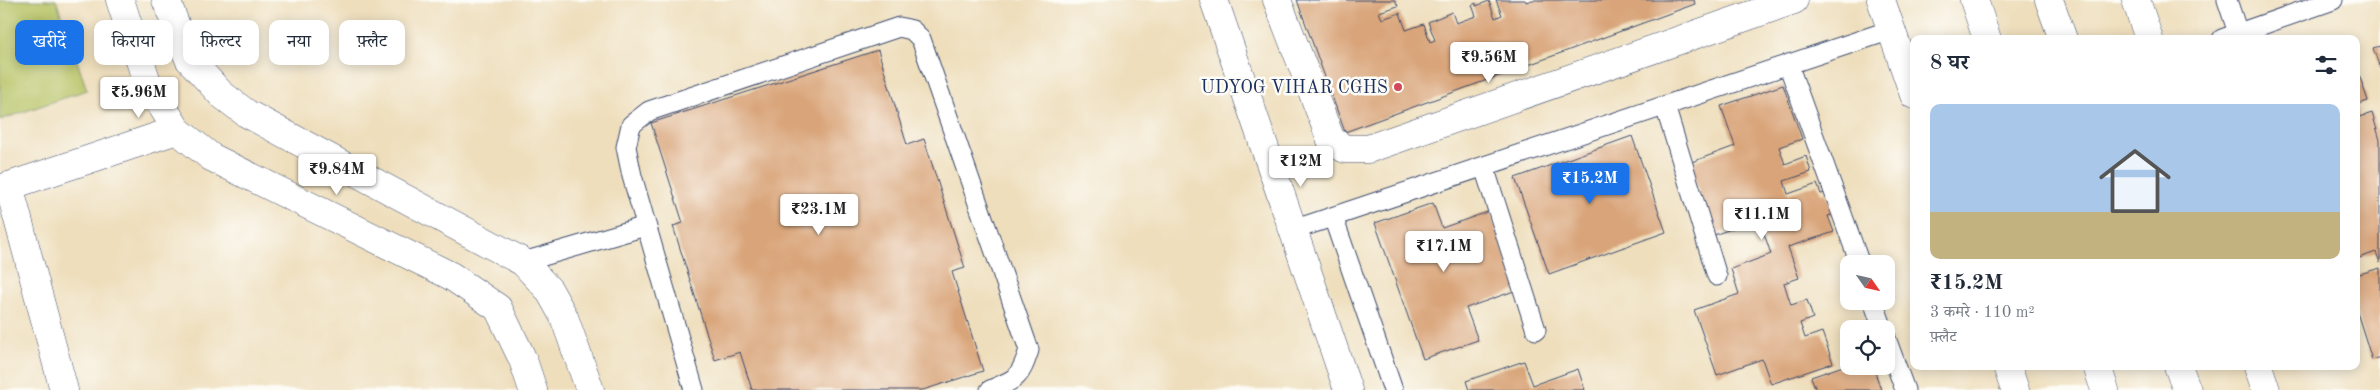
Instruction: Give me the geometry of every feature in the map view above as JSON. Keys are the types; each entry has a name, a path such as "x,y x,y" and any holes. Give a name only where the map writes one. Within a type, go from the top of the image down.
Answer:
{"street":[{"path":"120,0 147,82 177,130 211,157 451,276 498,308 522,360 533,390"},
{"path":"166,0 189,58 221,94 240,108 523,262 549,290 564,317 590,390"},
{"path":"1214,0 1348,390"},
{"path":"1278,0 1331,140 1345,149 1368,149 1777,2"},
{"path":"1881,0 1910,84"},
{"path":"1974,0 1986,35"},
{"path":"2049,0 2062,35"},
{"path":"2136,0 2148,35"},
{"path":"64,390 4,188 177,130"},
{"path":"2008,370 2015,390"},
{"path":"2098,370 2105,390"},
{"path":"2180,370 2187,390"},
{"path":"2259,370 2266,390"}],"lane":[{"path":"2227,0 2230,35"},
{"path":"2233,35 2333,0"},
{"path":"694,390 646,226 626,147 631,125 649,111 899,27 912,30 922,39 1029,350 1022,371 1012,381 990,390"},
{"path":"1293,230 1484,168 1891,30"},
{"path":"1788,64 1857,255"},
{"path":"1664,106 1717,276"},
{"path":"1484,168 1536,330"},
{"path":"1332,217 1393,390"},
{"path":"523,262 646,226"},
{"path":"1895,363 1905,390"}],"green space":[{"path":"0,0 56,0 63,20 15,20 15,65 78,65 87,90 0,120"}],"building":[{"name":"UDYOG VIHAR CGHS","path":"1297,0 1395,0 1398,6 1379,12 1382,19 1400,13 1406,30 1424,24 1430,42 1435,40 1428,22 1452,12 1456,23 1476,16 1472,5 1476,3 1476,6 1489,1 1495,18 1502,15 1496,0 1525,0 1526,2 1532,0 1694,0 1695,4 1345,132"},
{"path":"2380,46 2380,68 2373,48"},
{"path":"878,50 907,145 924,139 965,268 952,272 983,371 923,390 752,390 740,352 715,360 673,226 683,223 651,123"},
{"path":"2360,77 2368,101 2360,104"},
{"path":"1783,85 1802,139 1779,147 1785,164 1806,156 1811,172 1784,181 1788,194 1817,184 1821,194 1826,193 1834,214 1828,216 1834,232 1788,247 1799,278 1784,283 1791,305 1807,300 1813,318 1800,323 1805,338 1822,332 1833,363 1771,384 1762,359 1717,375 1694,310 1739,294 1731,269 1771,254 1759,219 1714,235 1689,163 1735,146 1721,106"},
{"path":"2372,113 2380,140 2380,263 2376,252 2360,258 2360,117"},
{"path":"1632,136 1666,232 1549,274 1515,178"},
{"path":"1433,203 1442,228 1490,211 1517,290 1466,308 1478,340 1423,359 1375,223"},
{"path":"2380,268 2380,357 2372,360 2360,322 2360,274"},
{"path":"1524,361 1533,385 1578,369 1585,390 1469,390 1466,381"},
{"path":"1840,367 1840,375 1876,375 1881,390 1816,390 1811,377"}],"place":[{"name":"UDYOG VIHAR CGHS","path":"1398,87"}]}
